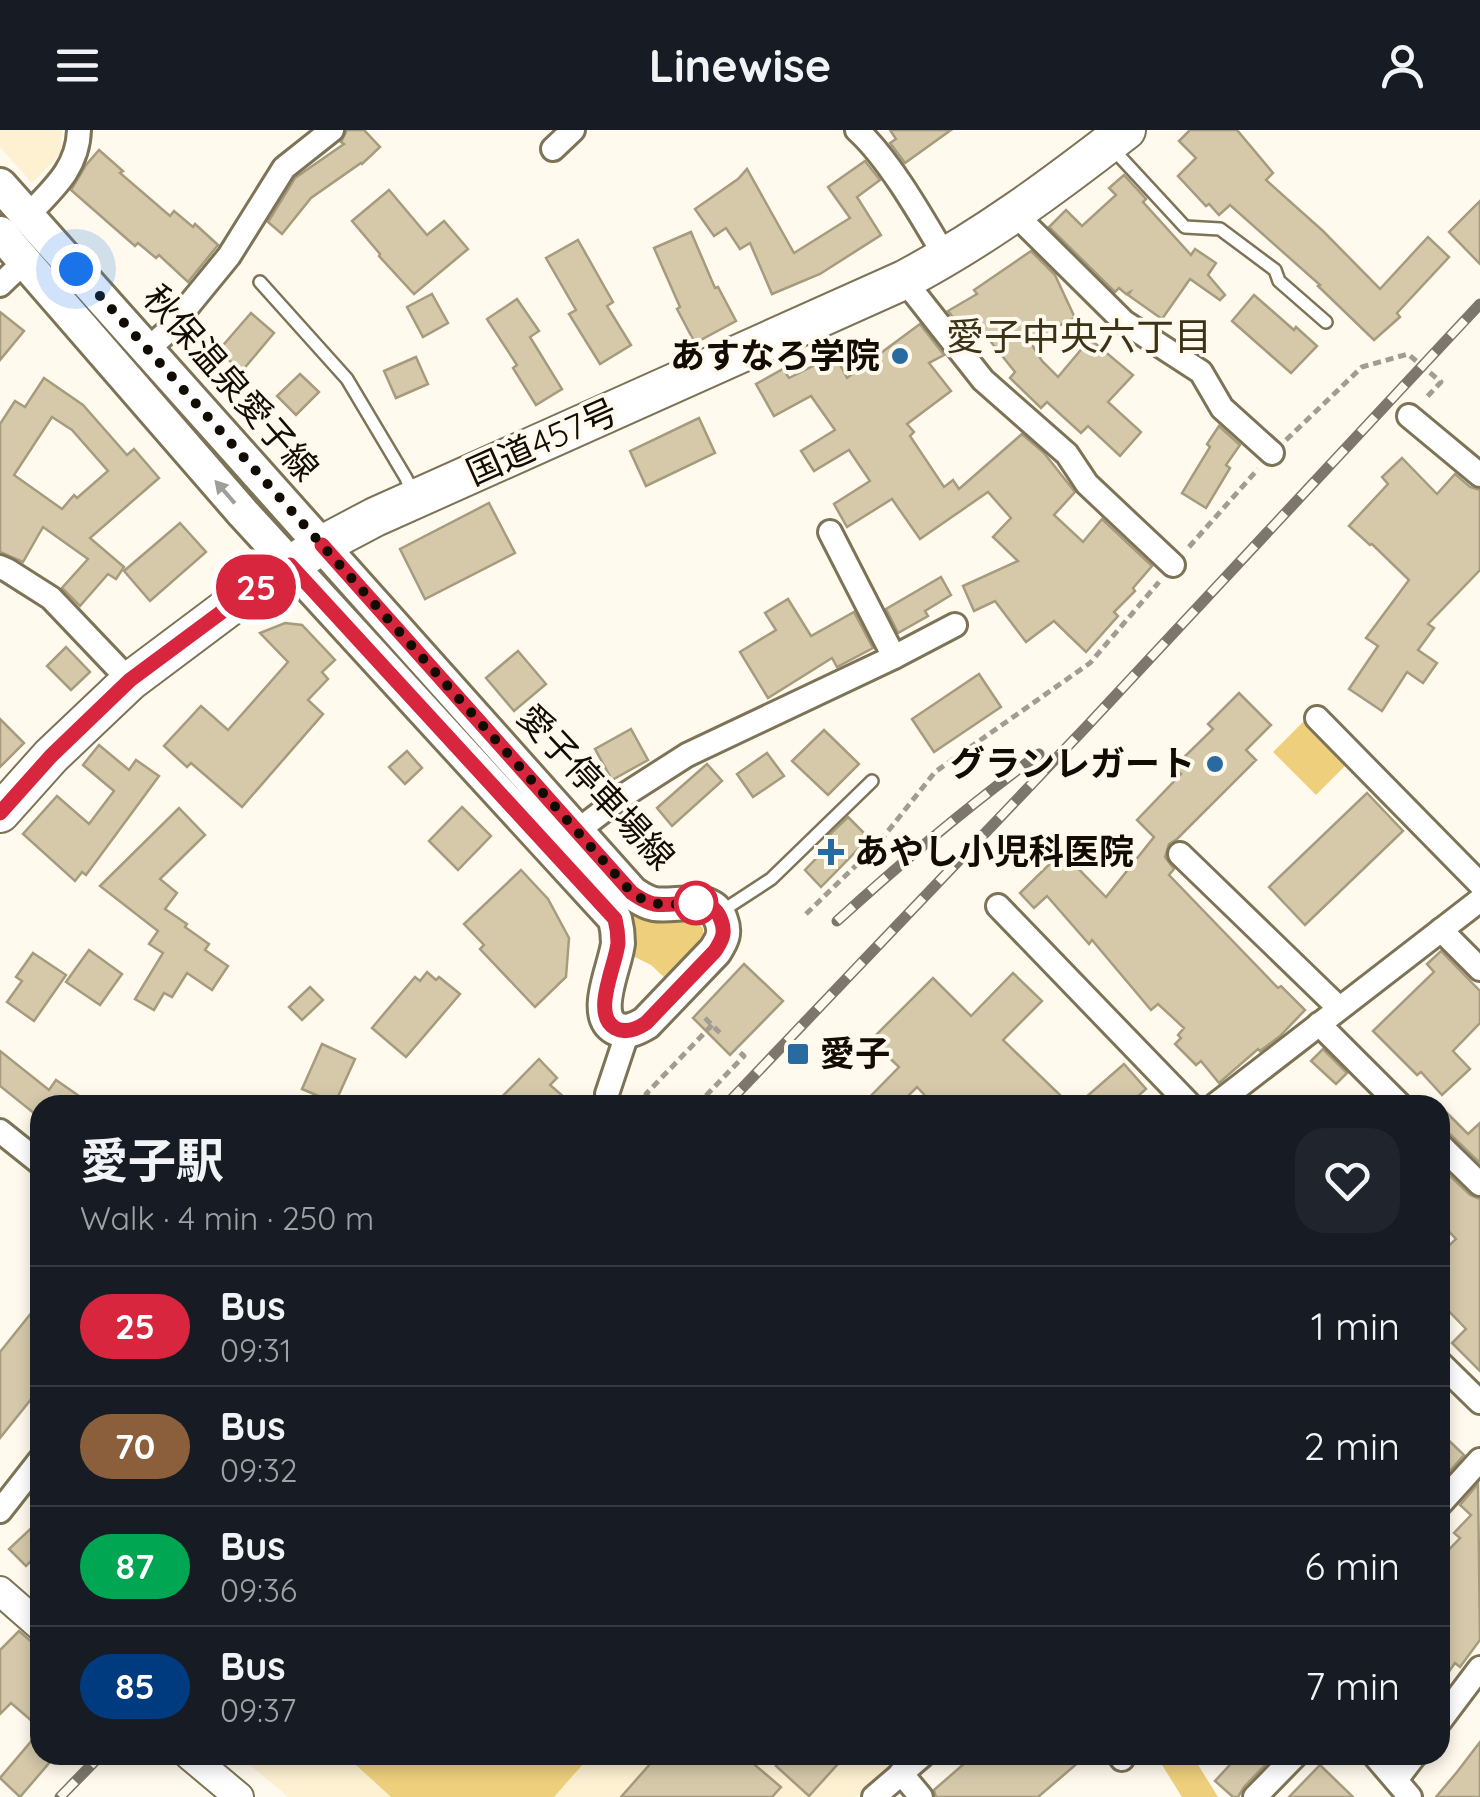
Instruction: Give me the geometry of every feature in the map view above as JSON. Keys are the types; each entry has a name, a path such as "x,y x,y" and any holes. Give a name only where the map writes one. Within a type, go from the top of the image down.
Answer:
{"highway":[{"name":"国道457号","path":"0,813 51,756 130,680 254,588 322,545 375,517 904,280 1016,214 1117,136"}],"main road":[{"name":"秋保温泉愛子線","path":"0,185 322,545"},
{"path":"0,233 290,565"},
{"name":"愛子停車場線","path":"322,545 632,893 658,905 710,905 718,914"},
{"name":"愛子停車場線","path":"290,565 615,919 618,944 604,1012 610,1024 628,1031"},
{"path":"628,1031 646,1023 715,951 723,939 718,914"}],"street":[{"path":"28,216 67,171 79,151 80,130"},
{"path":"148,349 166,333 229,256 284,168 332,130"},
{"path":"553,150 573,130"},
{"path":"857,130 880,156 946,258"},
{"path":"1016,214 1124,322 1200,372 1222,408 1272,453"},
{"path":"0,285 24,261"},
{"path":"904,280 982,380 1067,454 1087,484 1173,565"},
{"path":"1409,416 1480,475"},
{"path":"830,532 894,657"},
{"path":"0,568 51,598 130,680"},
{"path":"577,831 687,755 955,625"},
{"path":"1318,718 1480,884"},
{"path":"1180,854 1339,1008"},
{"path":"1228,1095 1480,900"},
{"path":"998,906 1180,1095"},
{"path":"1441,930 1480,969"},
{"path":"1319,1024 1390,1095"},
{"path":"607,1095 628,1031"},
{"path":"0,1131 30,1155"},
{"path":"1450,1155 1480,1184"},
{"path":"1450,1370 1476,1391"},
{"path":"1450,1493 1480,1460"},
{"path":"0,1511 30,1473"},
{"path":"0,1591 30,1617"},
{"path":"1450,1708 1480,1668"},
{"path":"201,1765 239,1797"},
{"path":"874,1797 911,1765"},
{"path":"1255,1797 1286,1765"},
{"path":"1383,1765 1403,1788"},
{"path":"901,1773 921,1797"}],"lane":[{"path":"1117,136 1117,155 1185,227 1220,229 1274,270 1279,281 1326,322"},
{"path":"260,282 347,379 416,500"},
{"path":"718,914 771,879 872,781"}],"path":[{"path":"806,914 876,845 935,772 1090,663 1272,453 1362,368 1408,354 1441,382 1409,416"},
{"path":"704,1018 720,1033"},
{"path":"647,1095 712,1025"},
{"path":"707,1095 744,1056 736,1049"}],"shaded area":[{"path":"0,130 62,130 61,153 32,183 0,147"},
{"path":"1307,718 1350,761 1316,795 1273,752"},
{"path":"630,912 649,920 694,920 703,928 704,942 665,978 651,965 629,954 634,930"},
{"path":"250,1765 896,1765 857,1797 288,1797"},
{"path":"356,1765 582,1765 554,1797 391,1797"},
{"path":"1162,1765 1198,1765 1218,1797 1182,1797"}],"building":[{"path":"347,130 364,130 380,147 311,198 282,234 268,222 295,178 344,144 341,142"},
{"path":"890,130 951,130 905,163 890,143 896,139"},
{"path":"1190,130 1237,130 1273,173 1266,180 1380,289 1428,237 1449,257 1397,313 1400,317 1374,340 1320,285 1230,205 1219,215 1178,176 1196,158 1179,141"},
{"path":"99,150 170,216 174,211 218,245 188,282 159,255 156,258 138,243 135,246 71,190"},
{"path":"865,161 880,180 857,197 881,235 820,274 772,294 750,243 740,249 726,228 714,236 695,209 747,169 794,253 850,218 828,187"},
{"path":"1124,175 1191,255 1195,249 1216,263 1208,275 1225,295 1220,300 1190,279 1162,319 1128,295 1130,292 1126,294 1119,288 1115,292 1049,227 1066,210 1082,226 1116,195 1109,188"},
{"path":"389,190 427,235 444,221 468,249 414,294 352,221"},
{"path":"1480,201 1480,264 1449,232"},
{"path":"691,232 715,288 718,287 736,321 695,343 677,309 680,307 654,248"},
{"path":"578,240 613,302 607,306 631,345 600,364 569,314 576,310 546,258"},
{"path":"1031,251 1055,275 1075,318 1029,340 1042,361 1058,377 1090,339 1133,375 1108,402 1141,432 1120,456 1088,426 1081,433 1047,402 1041,408 1010,378 1015,372 983,332 970,339 948,311 977,294 974,290"},
{"path":"432,294 448,323 423,337 407,307"},
{"path":"1254,295 1317,346 1291,373 1232,321"},
{"path":"517,299 539,331 530,337 562,389 536,405 513,368 517,365 487,319"},
{"path":"0,312 24,331 0,360"},
{"path":"251,313 274,333 242,371 218,351"},
{"path":"920,324 944,355 929,363 951,391 907,424 914,432 910,436 944,487 953,480 959,489 1022,434 1044,453 1075,492 1054,515 1083,542 1102,519 1152,566 1114,612 1118,616 1086,652 1054,621 1026,642 995,601 974,611 963,586 1018,561 993,537 1011,518 988,492 920,539 892,499 847,527 834,504 870,481 849,450 814,471 801,451 835,430 811,396 774,416 756,384 783,369 789,378 835,355 847,378"},
{"path":"416,357 428,384 396,398 384,371"},
{"path":"300,374 319,392 296,415 277,396"},
{"path":"44,378 83,405 127,455 134,449 159,478 90,538 124,567 116,579 108,574 80,606 62,588 88,559 43,527 23,562 0,552 0,424 15,401 25,407","holes":["52,417 72,430 108,471 77,498 74,495 62,509 14,475"]},
{"path":"699,418 715,453 646,486 630,451"},
{"path":"1219,426 1240,445 1206,508 1182,493"},
{"path":"1402,458 1437,494 1455,474 1480,490 1480,570 1428,624 1434,628 1418,650 1437,663 1423,683 1407,672 1382,711 1349,689 1378,646 1366,638 1409,580 1349,526 1388,484 1382,477"},
{"path":"489,503 515,553 425,599 400,549"},
{"path":"180,523 206,552 150,601 124,571"},
{"path":"941,577 951,595 925,611 928,616 898,633 886,609"},
{"path":"788,599 811,636 854,612 873,648 837,667 832,658 768,698 740,652 776,630 765,613"},
{"path":"285,623 302,625 335,660 322,672 328,679 308,700 323,714 242,807 191,763 187,767 164,746 201,706 228,730 288,662 260,633"},
{"path":"66,647 90,672 71,690 47,666"},
{"path":"518,651 546,684 514,711 486,678"},
{"path":"979,674 1001,707 934,752 912,719"},
{"path":"1239,693 1271,725 1246,750 1256,760 1169,844 1165,857 1174,869 1169,875 1278,988 1281,986 1305,1010 1280,1036 1258,1049 1219,1083 1201,1061 1196,1065 1175,1044 1184,1028 1158,1004 1151,1010 1092,940 1089,944 1047,896 1034,908 1020,893 1062,852 1106,897 1154,837 1137,820 1181,774 1174,767 1213,729 1208,724"},
{"path":"0,719 24,743 0,767"},
{"path":"631,729 648,760 612,780 595,749"},
{"path":"824,730 859,764 828,795 792,761"},
{"path":"99,745 129,770 136,760 159,776 86,875 82,872 75,881 23,834 57,796 89,824 114,791 83,765"},
{"path":"407,751 422,768 405,784 389,767"},
{"path":"767,753 784,776 753,797 737,774"},
{"path":"707,764 722,781 672,826 657,808"},
{"path":"1367,793 1403,831 1305,925 1269,887"},
{"path":"462,807 491,836 458,870 429,841"},
{"path":"179,808 205,835 160,879 177,893 165,909 187,924 185,927 209,944 205,950 228,966 212,990 187,973 172,997 164,993 154,1010 135,999 163,953 149,944 158,931 100,886"},
{"path":"848,817 869,838 821,887 805,870 831,843 826,838"},
{"path":"521,870 548,899 569,938 566,977 535,1007 480,949 484,945 464,924"},
{"path":"89,950 122,974 100,1005 66,982"},
{"path":"1441,951 1480,991 1480,1023 1453,1051 1470,1069 1442,1095 1373,1031 1434,972 1427,964"},
{"path":"33,953 66,975 34,1021 7,1002 22,981 16,977"},
{"path":"744,964 783,1001 730,1055 693,1018"},
{"path":"427,972 460,994 406,1057 372,1028 415,977 420,981"},
{"path":"1013,973 1042,1001 1003,1040 1060,1095 925,1095 917,1087 909,1095 872,1095 899,1067 871,1040 933,978 971,1016"},
{"path":"310,987 323,1000 302,1020 289,1007"},
{"path":"322,1044 355,1059 339,1095 316,1095 302,1089"},
{"path":"1323,1049 1347,1073 1336,1084 1311,1061"},
{"path":"0,1051 49,1090 56,1080 78,1095 30,1095 30,1110 0,1086"},
{"path":"539,1059 557,1078 550,1085 562,1095 504,1095"},
{"path":"1124,1064 1146,1089 1139,1095 1088,1095"},
{"path":"1450,1116 1468,1134 1480,1123 1480,1163 1450,1134"},
{"path":"1450,1176 1480,1199 1480,1371 1452,1343 1466,1329 1450,1312 1450,1245 1456,1239 1450,1233"},
{"path":"30,1314 30,1400 0,1438 0,1352"},
{"path":"1450,1442 1464,1455 1450,1471"},
{"path":"1478,1484 1480,1640 1460,1667 1455,1663 1450,1670 1450,1548 1460,1538 1454,1533 1471,1515 1460,1505"},
{"path":"30,1529 30,1562 26,1566 9,1549"},
{"path":"19,1631 30,1640 30,1719 11,1703 0,1714 0,1650"},
{"path":"1480,1742 1480,1797 1436,1797 1457,1772"},
{"path":"30,1743 30,1765 47,1765 20,1797 0,1778"},
{"path":"649,1765 755,1765 781,1787 772,1797 621,1797"},
{"path":"777,1765 837,1765 809,1796"},
{"path":"963,1765 1075,1765 1038,1797 936,1797 934,1790"},
{"path":"1230,1765 1265,1765 1238,1797 1215,1781"},
{"path":"1320,1765 1353,1797 1289,1797"}],"railway":[{"path":"736,1095 1087,726 1480,304"},
{"path":"837,921 936,835 1039,754"},
{"path":"60,1797 91,1765"}],"bus line":[{"name":"25","path":"0,813 51,756 130,680 290,565 615,919 618,944 604,1012 618,1030 638,1029 646,1023 723,939 718,914 710,905 658,905 632,893 322,545"}],"place":[{"name":"あすなろ学院","path":"900,356"},
{"name":"グランレガート","path":"1215,764"},
{"name":"あやし小児科医院","path":"831,852"},
{"name":"愛子","path":"798,1054"}],"district":[{"name":"愛子中央六丁目","path":"1079,337"}],"route":[{"path":"76,269 632,893 658,905 696,903"}]}
